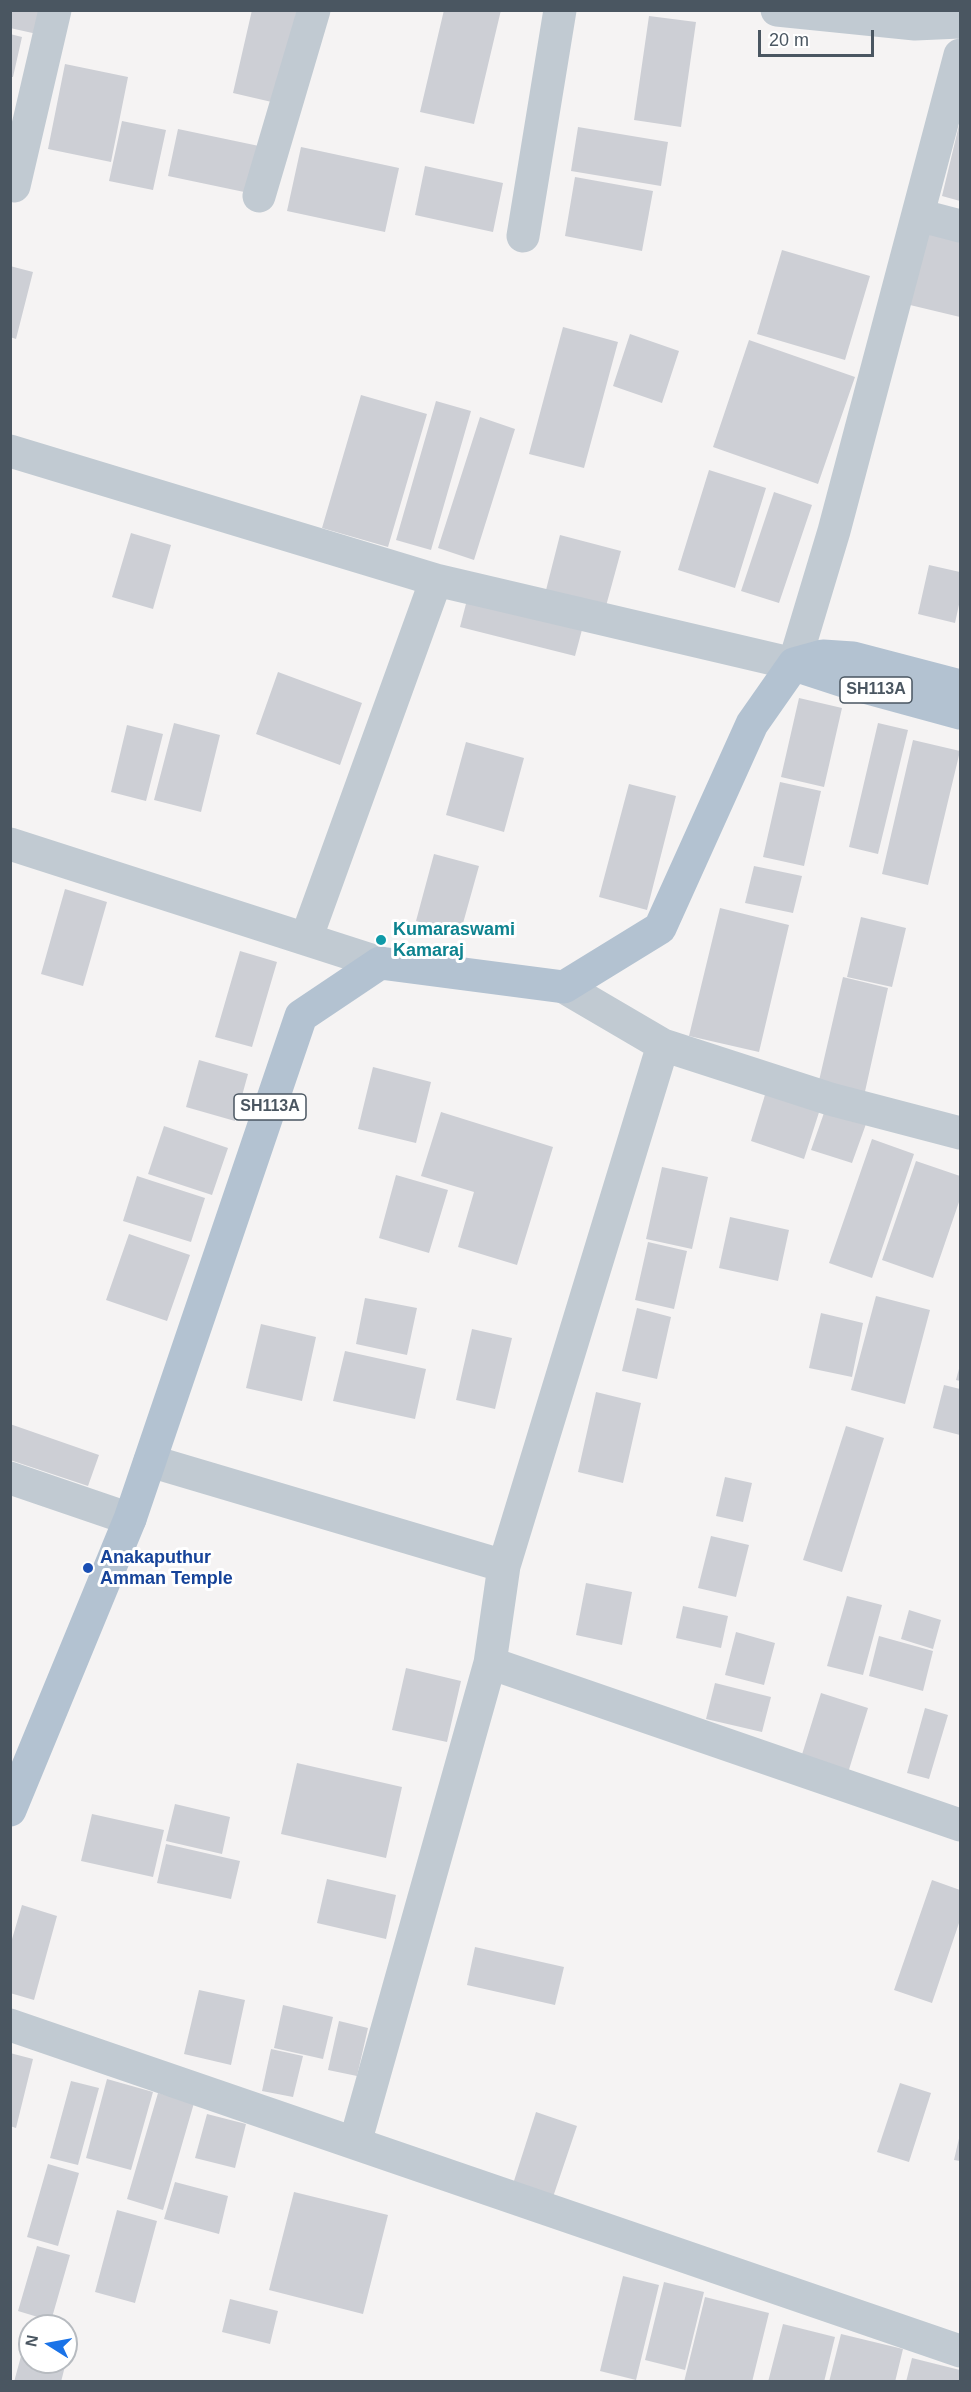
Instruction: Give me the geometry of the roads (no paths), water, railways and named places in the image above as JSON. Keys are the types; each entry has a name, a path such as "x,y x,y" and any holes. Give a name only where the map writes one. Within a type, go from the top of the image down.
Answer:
{"main road":[{"name":"SH113A","path":"794,664 822,656 854,658 960,686"},
{"name":"SH113A","path":"794,664 850,683 960,713"},
{"path":"380,963 564,987 660,928 752,724 794,664"},
{"name":"SH113A","path":"10,1810 130,1519 301,1016 380,963"}],"street":[{"path":"14,186 55,10"},
{"path":"259,196 314,10"},
{"path":"523,236 560,10"},
{"path":"777,10 916,17 960,22"},
{"path":"10,451 436,580 794,664 834,531 960,55"},
{"path":"918,215 960,226"},
{"path":"306,939 436,580"},
{"path":"10,844 380,963"},
{"path":"564,987 663,1045 830,1099 960,1133"},
{"path":"355,2143 490,1663 504,1566 663,1045"},
{"path":"150,1461 504,1566"},
{"path":"10,1478 130,1519"},
{"path":"490,1663 960,1825"},
{"path":"10,2025 960,2351"}],"place":[{"name":"Kumaraswami Kamaraj","path":"381,940"},
{"name":"Anakaputhur Amman Temple","path":"88,1568"}]}
